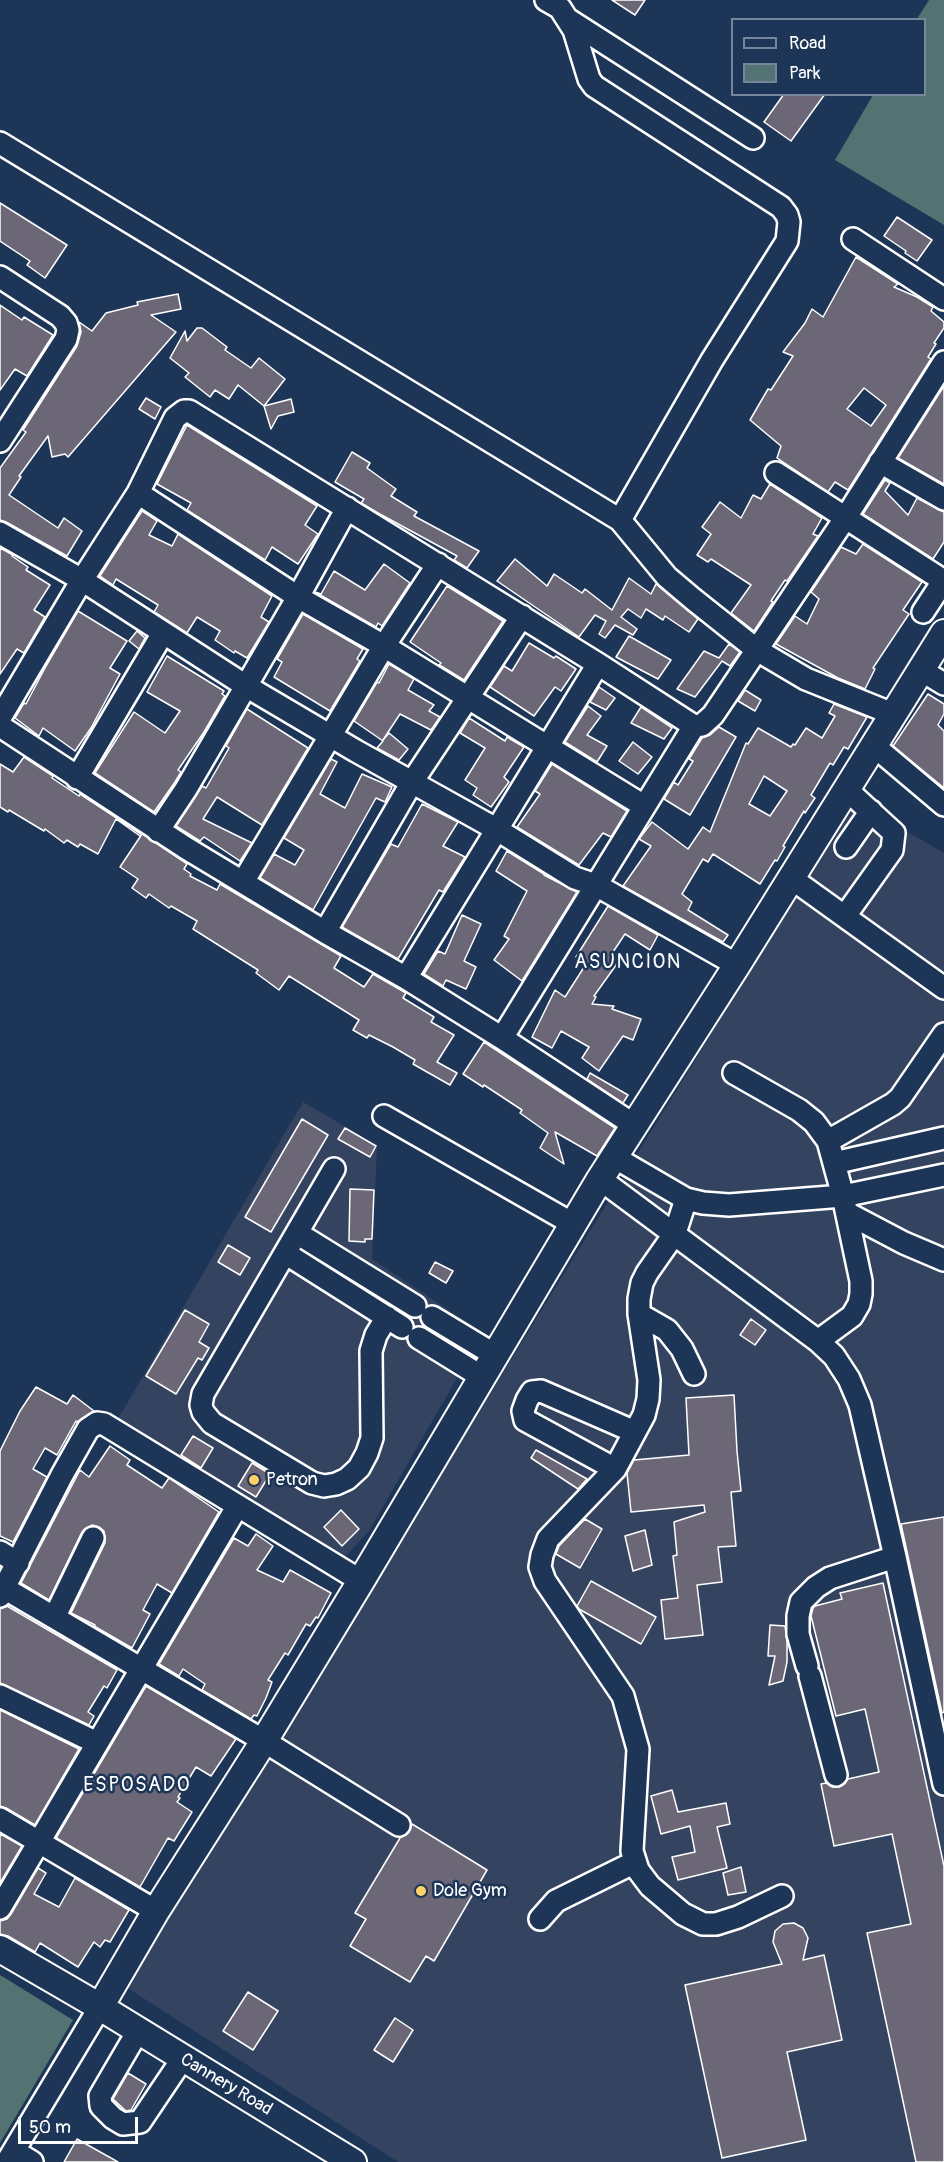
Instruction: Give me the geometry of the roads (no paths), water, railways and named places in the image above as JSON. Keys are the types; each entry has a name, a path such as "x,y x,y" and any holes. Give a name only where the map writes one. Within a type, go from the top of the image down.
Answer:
{"main road":[{"path":"100,2007 156,1911 264,1741 600,1179 737,965 944,633"},
{"name":"Cannery Road","path":"0,1949 100,2007 353,2162"}],"street":[{"path":"546,0 560,8 574,30 589,79 594,86 781,207 788,215 789,222 787,241 712,360 620,520"},
{"path":"568,20 753,138"},
{"path":"0,143 620,520 667,577 757,650 806,679 893,714"},
{"path":"853,239 944,299"},
{"path":"0,278 60,316 68,330 66,339 0,441"},
{"path":"0,718 82,580 138,493 175,418 182,412 189,411 522,616 694,726 702,725 713,715 757,650 944,362"},
{"path":"880,462 944,499"},
{"path":"776,473 944,580 923,612"},
{"path":"138,493 298,597 384,646 644,806"},
{"path":"158,831 186,789 246,687 347,508"},
{"path":"0,533 82,580 246,687 496,829 575,878 596,885 737,965"},
{"path":"243,882 384,646 438,564"},
{"path":"326,932 412,782 522,616"},
{"path":"77,778 163,633"},
{"path":"406,978 598,664"},
{"path":"921,670 944,684"},
{"path":"0,726 158,831 406,978 634,1125"},
{"path":"502,1038 694,726"},
{"path":"873,745 944,805"},
{"path":"845,916 892,850 894,833 846,789"},
{"path":"846,848 871,811"},
{"path":"791,878 944,988"},
{"path":"828,1141 900,1098 944,1034"},
{"path":"734,1072 799,1110 814,1122 828,1141 845,1205 861,1281 861,1293 859,1304 852,1316 818,1341"},
{"path":"384,1116 573,1224"},
{"path":"834,1163 944,1138"},
{"path":"614,1157 686,1198 703,1203 729,1205 845,1205 944,1175"},
{"path":"334,1169 203,1394 201,1405 203,1412 212,1423 312,1483 324,1486 336,1484 347,1479 363,1461 372,1438 371,1351 376,1335 403,1327"},
{"path":"600,1179 818,1341 834,1356 849,1379 860,1405 944,1785"},
{"path":"686,1198 675,1233 642,1283 639,1314 649,1380 644,1415 615,1469 548,1539 540,1567 545,1581 623,1696 638,1749 632,1851 638,1869 650,1886 683,1914 703,1924 716,1924 738,1917 782,1896"},
{"path":"845,1205 904,1243 944,1260"},
{"path":"297,1233 424,1311 488,1366"},
{"path":"285,1253 403,1327 488,1366"},
{"path":"639,1314 667,1330 682,1349 694,1374"},
{"path":"615,1469 525,1420 523,1411 527,1400 532,1392 541,1391 635,1432"},
{"path":"360,1581 104,1424 97,1423 88,1429 77,1447 2,1592 55,1616 142,1667 399,1825"},
{"path":"0,1908 237,1507"},
{"path":"55,1616 93,1539"},
{"path":"0,1552 18,1563"},
{"path":"836,1775 798,1634 801,1602 816,1587 830,1578 895,1557"},
{"path":"0,1695 97,1743"},
{"path":"0,1819 156,1911"},
{"path":"540,1919 556,1901 636,1862"},
{"path":"32,2162 11,2156 100,2007"},
{"path":"138,2031 100,2096 101,2106 123,2124 140,2122 183,2058"}],"place":[{"name":"Petron","path":"254,1480"},
{"name":"Dole Gym","path":"421,1891"}],"district":[{"name":"ASUNCION","path":"628,963"},
{"name":"ESPOSADO","path":"137,1786"}]}
